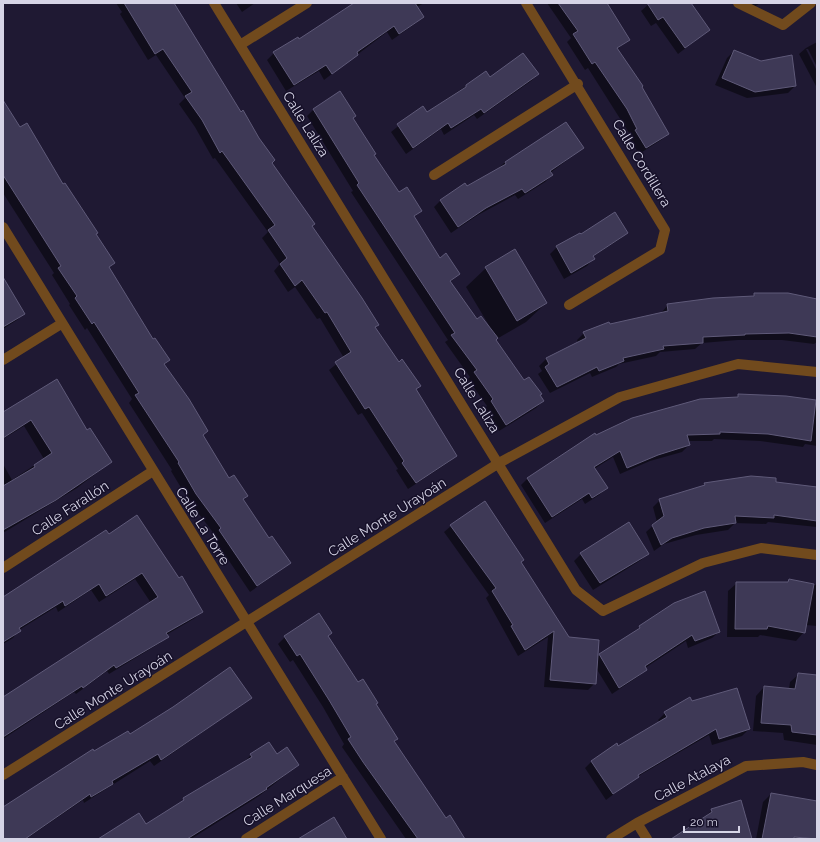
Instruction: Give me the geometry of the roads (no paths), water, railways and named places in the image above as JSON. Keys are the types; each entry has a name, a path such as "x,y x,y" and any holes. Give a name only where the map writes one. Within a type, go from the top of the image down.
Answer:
{"street":[{"name":"Calle Laliza","path":"214,3 576,590 603,611 702,563 761,548 817,555"},
{"path":"240,45 307,3"},
{"name":"Calle Cordillera","path":"526,3 578,84 665,230 660,250 569,305"},
{"path":"738,3 783,25 811,3"},
{"path":"434,175 578,84"},
{"name":"Calle La Torre","path":"3,227 61,324 381,839"},
{"path":"3,360 61,324"},
{"name":"Calle Monte Urayoán","path":"3,775 247,623 499,463 620,397 738,364 817,372"},
{"name":"Calle Farallón","path":"3,568 153,471"},
{"name":"Calle Atalaya","path":"611,839 637,823 746,766 803,762 817,765"},
{"name":"Calle Marquesa","path":"246,839 343,777"},
{"path":"637,823 647,839"}]}
